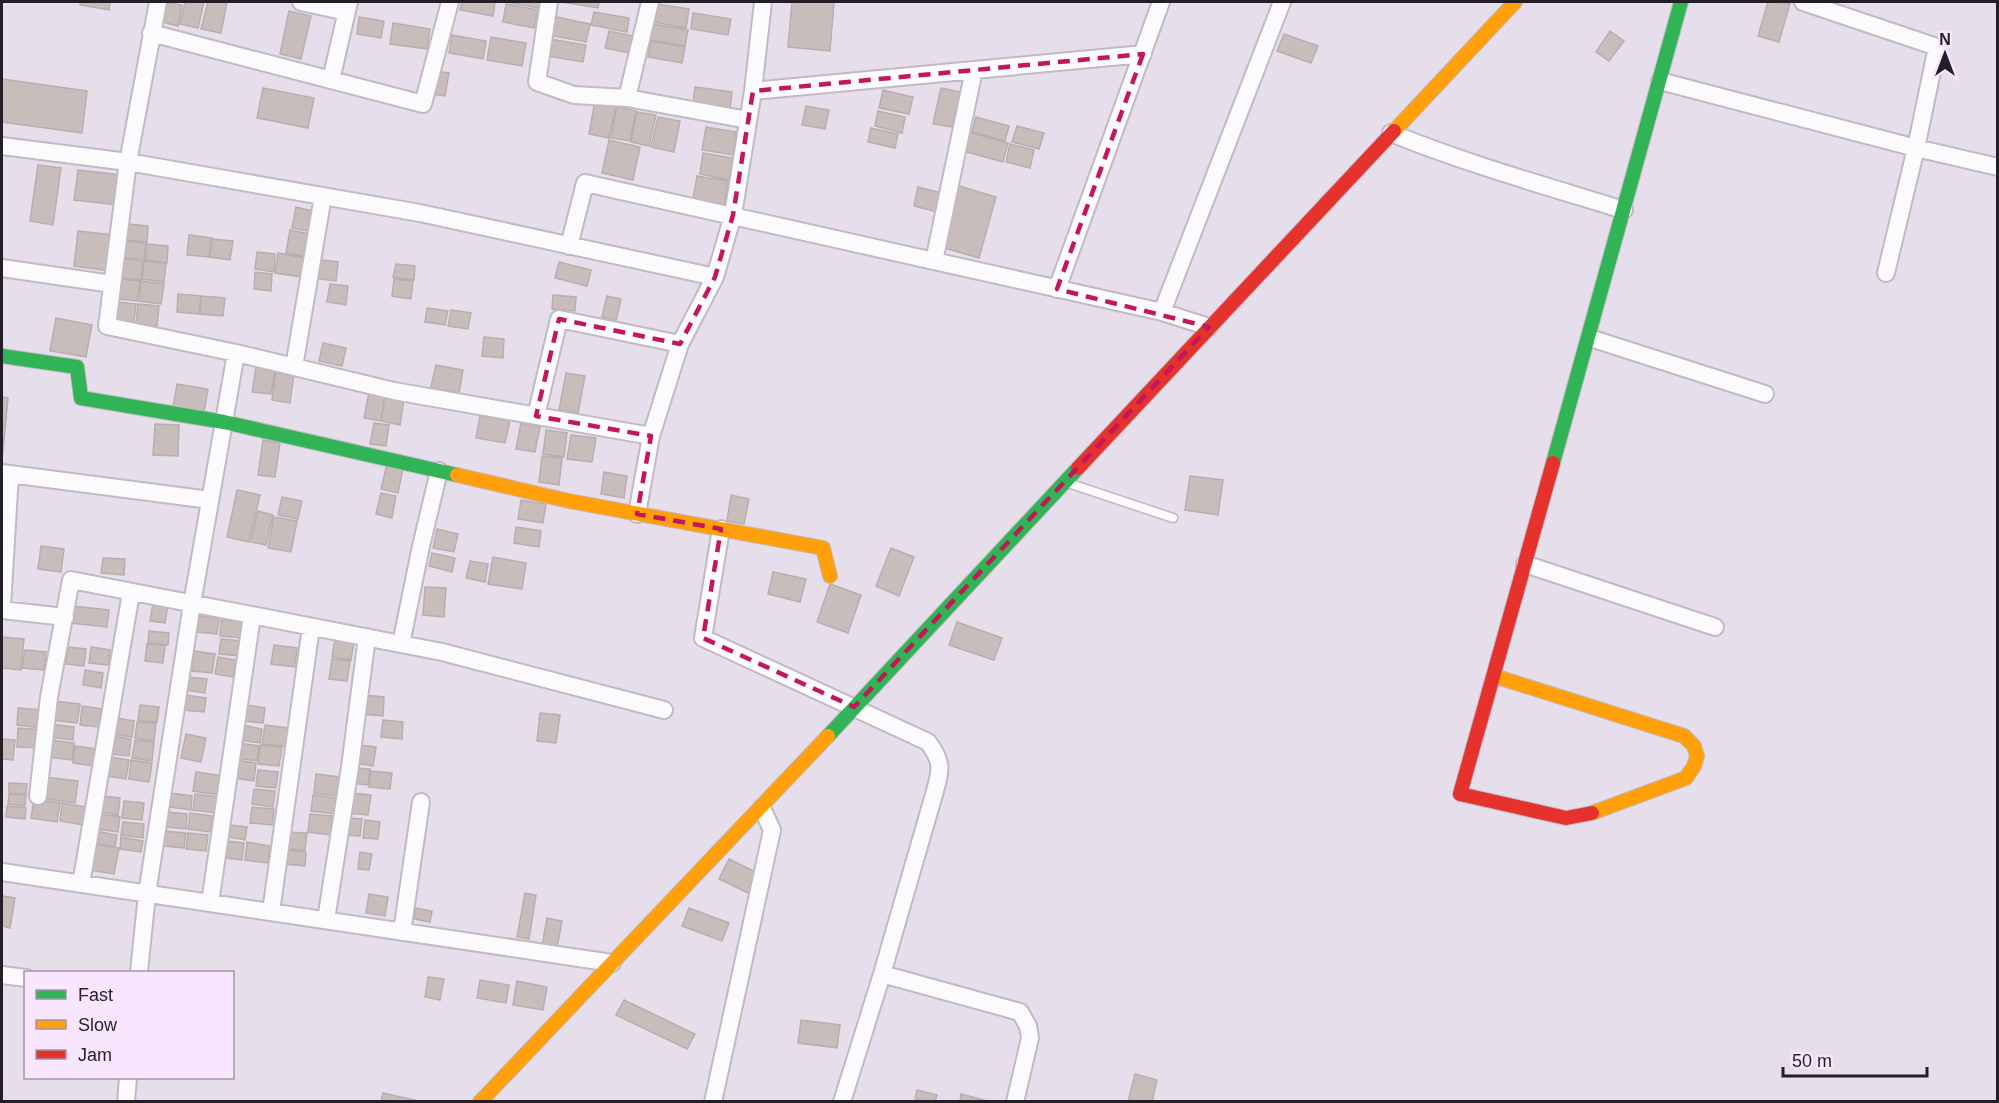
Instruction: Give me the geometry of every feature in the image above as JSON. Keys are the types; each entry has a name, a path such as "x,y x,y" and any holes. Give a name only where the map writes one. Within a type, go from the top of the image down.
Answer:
{"street":[{"path":"158,2 128,162 107,326 236,353 394,391 651,436"},
{"path":"301,2 348,7 331,80"},
{"path":"151,33 423,104 450,2"},
{"path":"549,2 537,82 574,95 627,98 748,120"},
{"path":"627,98 650,2"},
{"path":"637,514 651,436 680,344 715,277 733,215 753,91 763,2"},
{"path":"1057,289 1161,2"},
{"path":"1162,312 1282,2"},
{"path":"480,1101 762,808 1064,482 1515,2"},
{"path":"1494,676 1684,736 1695,744 1698,756 1695,767 1686,778 1594,813 1566,818 1460,794 1590,338 1681,2"},
{"path":"1803,2 1937,48 1886,273"},
{"path":"753,91 1143,54"},
{"path":"934,261 974,70"},
{"path":"1660,81 1916,148 1998,167"},
{"path":"1391,133 1465,161 1624,210"},
{"path":"2,146 128,162 420,213 715,277"},
{"path":"569,246 585,183 1162,312 1209,327"},
{"path":"294,367 323,196"},
{"path":"2,268 112,284"},
{"path":"536,416 559,319 680,344"},
{"path":"1590,338 1765,394"},
{"path":"139,971 147,894 192,604 236,353"},
{"path":"2,356 77,367 81,398 224,422 569,501 823,548 830,576"},
{"path":"401,644 439,471"},
{"path":"65,616 2,608 6,474 210,500"},
{"path":"721,529 703,638 928,742 938,756 940,771 882,974 842,1101"},
{"path":"1525,564 1715,627"},
{"path":"38,796 49,696 71,580 442,652 664,710"},
{"path":"81,884 131,593"},
{"path":"210,903 252,616"},
{"path":"271,912 311,627"},
{"path":"326,920 367,638"},
{"path":"402,932 421,802"},
{"path":"713,1101 772,830 762,808"},
{"path":"2,872 612,963"},
{"path":"882,974 1020,1012 1028,1026 1030,1038 1015,1101"},
{"path":"2,975 24,978"},
{"path":"126,1101 128,1079"}],"lane":[{"path":"1064,482 1173,518"}],"highlighted area":[{"path":"1143,54 1057,289 1209,327 854,707 703,638 721,529 637,514 651,436 536,416 559,319 680,344 715,277 733,215 753,91"}],"building":[{"path":"81,2 110,2 109,10 80,5"},
{"path":"164,2 182,5 178,26 158,21"},
{"path":"185,2 204,2 198,28 180,24"},
{"path":"208,2 227,2 221,33 201,29"},
{"path":"462,2 495,2 493,16 460,10"},
{"path":"507,2 540,2 539,8"},
{"path":"561,2 599,2 598,8"},
{"path":"792,2 834,2 830,51 788,47"},
{"path":"1768,2 1790,3 1779,42 1758,36"},
{"path":"506,4 538,10 534,28 503,22"},
{"path":"656,4 689,9 686,28 653,22"},
{"path":"289,11 311,16 301,59 280,54"},
{"path":"594,12 629,18 627,32 591,25"},
{"path":"693,13 731,19 728,35 691,29"},
{"path":"552,16 590,24 586,42 548,35"},
{"path":"359,17 384,21 381,38 357,34"},
{"path":"393,23 430,29 427,49 390,44"},
{"path":"653,24 688,30 685,46 650,40"},
{"path":"609,31 633,36 630,53 605,48"},
{"path":"1610,31 1624,41 1609,61 1596,52"},
{"path":"1284,34 1318,46 1311,63 1277,51"},
{"path":"452,35 486,41 483,59 449,53"},
{"path":"491,37 526,43 522,66 487,60"},
{"path":"550,39 586,45 583,62 547,56"},
{"path":"651,41 685,47 682,63 648,57"},
{"path":"434,71 449,73 445,96 430,94"},
{"path":"2,79 87,91 82,133 2,122"},
{"path":"695,87 732,92 730,109 693,104"},
{"path":"263,88 314,98 308,128 257,118"},
{"path":"941,88 960,92 952,127 933,124"},
{"path":"883,90 913,97 909,114 879,108"},
{"path":"595,101 616,106 609,138 589,134"},
{"path":"806,106 829,110 825,129 802,125"},
{"path":"617,107 636,111 630,141 611,138"},
{"path":"878,111 905,117 902,133 875,126"},
{"path":"637,112 656,115 649,146 631,142"},
{"path":"658,117 680,121 674,152 651,147"},
{"path":"976,117 1009,126 1005,141 972,132"},
{"path":"1017,126 1044,133 1039,149 1012,142"},
{"path":"706,127 736,132 733,155 702,150"},
{"path":"871,128 898,134 895,148 868,142"},
{"path":"968,132 1008,143 1003,162 963,151"},
{"path":"609,140 640,147 633,180 602,173"},
{"path":"1010,144 1034,150 1030,168 1006,162"},
{"path":"703,153 733,158 729,180 700,174"},
{"path":"38,165 61,168 53,225 30,221"},
{"path":"78,170 122,175 118,205 74,200"},
{"path":"697,176 728,181 724,205 693,199"},
{"path":"959,186 996,197 979,258 941,247"},
{"path":"918,187 942,193 938,212 914,206"},
{"path":"296,207 317,212 313,232 292,228"},
{"path":"128,224 148,226 147,242 126,240"},
{"path":"290,230 311,234 307,257 286,253"},
{"path":"78,231 114,235 110,271 74,266"},
{"path":"189,235 212,238 209,257 187,255"},
{"path":"212,239 233,241 230,260 210,257"},
{"path":"126,241 146,243 144,259 125,258"},
{"path":"147,244 168,246 167,263 145,260"},
{"path":"257,252 275,254 274,272 255,269"},
{"path":"278,253 304,258 301,277 275,273"},
{"path":"123,259 143,261 141,280 121,278"},
{"path":"314,259 338,262 336,281 312,278"},
{"path":"144,261 166,263 164,282 142,279"},
{"path":"559,262 591,270 587,286 555,278"},
{"path":"396,264 415,266 414,280 393,277"},
{"path":"255,272 272,274 271,291 254,289"},
{"path":"121,279 140,281 137,301 119,299"},
{"path":"394,279 413,281 411,299 392,296"},
{"path":"141,281 164,284 161,304 139,301"},
{"path":"330,284 348,286 346,305 327,302"},
{"path":"178,294 201,296 199,314 177,312"},
{"path":"553,295 576,297 575,311 552,309"},
{"path":"201,296 225,298 223,316 200,314"},
{"path":"607,296 621,299 616,321 602,317"},
{"path":"117,302 136,304 134,322 115,319"},
{"path":"138,304 159,306 157,326 136,324"},
{"path":"427,308 448,311 445,325 425,322"},
{"path":"451,310 471,313 468,329 448,326"},
{"path":"56,318 92,325 86,357 50,351"},
{"path":"484,337 504,339 503,358 482,356"},
{"path":"323,343 346,348 342,366 319,361"},
{"path":"436,365 463,370 459,393 431,387"},
{"path":"256,367 275,370 271,394 252,392"},
{"path":"276,371 294,373 290,403 272,400"},
{"path":"566,373 585,376 578,413 559,410"},
{"path":"177,384 208,389 204,412 173,407"},
{"path":"369,392 385,395 381,421 364,418"},
{"path":"385,396 404,399 400,425 381,421"},
{"path":"2,397 8,398 2,461"},
{"path":"480,416 510,421 505,443 476,438"},
{"path":"374,423 389,425 386,446 370,444"},
{"path":"521,423 540,427 535,452 516,449"},
{"path":"155,424 179,425 178,456 153,455"},
{"path":"546,430 567,433 564,457 543,454"},
{"path":"571,435 596,438 592,462 567,459"},
{"path":"263,440 280,443 275,477 258,475"},
{"path":"542,456 562,458 559,485 539,482"},
{"path":"387,464 403,468 398,493 381,489"},
{"path":"604,472 627,476 624,498 601,494"},
{"path":"1190,476 1223,480 1218,515 1185,510"},
{"path":"237,490 260,495 249,542 227,537"},
{"path":"381,493 396,496 392,518 376,514"},
{"path":"731,495 749,499 744,524 727,521"},
{"path":"282,497 302,501 298,519 278,515"},
{"path":"521,500 546,504 543,523 518,519"},
{"path":"258,511 273,515 266,545 251,542"},
{"path":"274,517 297,521 291,552 268,548"},
{"path":"516,527 541,531 539,547 514,543"},
{"path":"437,529 458,534 454,552 433,548"},
{"path":"41,546 64,549 61,572 38,569"},
{"path":"891,548 914,557 899,596 876,586"},
{"path":"432,553 455,558 452,572 429,566"},
{"path":"493,557 526,563 522,589 488,584"},
{"path":"103,558 125,559 124,575 101,573"},
{"path":"470,561 488,564 485,582 466,578"},
{"path":"773,572 806,579 800,602 768,594"},
{"path":"830,584 861,595 848,633 817,622"},
{"path":"425,587 446,588 444,617 423,615"},
{"path":"153,603 168,605 165,623 150,621"},
{"path":"72,606 109,610 107,627 70,623"},
{"path":"199,616 219,618 217,634 197,632"},
{"path":"221,620 245,622 243,638 220,636"},
{"path":"957,622 1002,638 994,660 949,645"},
{"path":"149,631 169,633 168,645 148,643"},
{"path":"2,637 24,639 21,670 2,668"},
{"path":"221,639 243,641 241,656 219,654"},
{"path":"335,639 354,642 351,660 332,657"},
{"path":"147,644 165,645 163,663 145,661"},
{"path":"274,645 297,648 295,667 271,664"},
{"path":"68,647 86,649 84,666 66,664"},
{"path":"91,647 110,650 108,665 89,663"},
{"path":"25,650 46,652 44,670 22,668"},
{"path":"194,651 215,654 212,673 192,671"},
{"path":"218,657 236,660 233,677 215,674"},
{"path":"332,659 350,661 347,681 329,679"},
{"path":"85,670 103,673 101,688 83,685"},
{"path":"187,677 207,679 205,693 186,690"},
{"path":"185,695 206,698 204,712 183,710"},
{"path":"364,695 384,697 383,716 362,714"},
{"path":"53,701 80,704 77,723 51,720"},
{"path":"140,705 159,707 157,722 138,720"},
{"path":"246,705 265,708 263,723 244,721"},
{"path":"82,706 101,709 99,727 80,725"},
{"path":"18,708 43,710 41,728 17,725"},
{"path":"540,713 560,715 556,743 537,741"},
{"path":"115,718 134,721 132,737 113,734"},
{"path":"383,720 403,722 402,739 381,737"},
{"path":"137,722 156,723 154,741 135,738"},
{"path":"50,724 74,727 73,740 49,737"},
{"path":"242,725 262,729 260,743 240,740"},
{"path":"265,725 288,728 286,746 262,744"},
{"path":"18,728 42,730 41,748 17,747"},
{"path":"186,734 206,738 201,762 181,758"},
{"path":"112,736 131,739 129,756 110,754"},
{"path":"2,739 15,740 13,760 2,759"},
{"path":"51,740 74,743 72,760 48,757"},
{"path":"135,740 154,742 152,761 132,758"},
{"path":"239,743 259,746 257,761 236,758"},
{"path":"260,745 282,747 279,766 258,764"},
{"path":"358,745 376,747 373,766 355,763"},
{"path":"75,746 96,749 94,766 73,763"},
{"path":"109,757 129,760 126,779 106,776"},
{"path":"131,760 152,763 149,782 129,779"},
{"path":"235,760 256,763 254,781 233,778"},
{"path":"353,768 370,769 368,785 351,783"},
{"path":"258,770 278,772 276,788 256,786"},
{"path":"371,771 392,773 390,789 369,787"},
{"path":"196,772 223,776 220,795 193,791"},
{"path":"316,774 340,777 338,796 314,793"},
{"path":"44,777 78,781 75,803 41,798"},
{"path":"9,783 27,784 26,794 9,793"},
{"path":"254,789 275,791 273,807 252,804"},
{"path":"171,793 192,796 191,810 170,807"},
{"path":"351,793 371,795 368,815 348,813"},
{"path":"9,794 26,795 25,806 8,804"},
{"path":"195,794 220,797 217,813 193,810"},
{"path":"313,795 336,798 335,814 311,811"},
{"path":"103,796 120,798 118,815 101,812"},
{"path":"34,799 60,803 57,822 31,818"},
{"path":"124,801 144,803 142,820 122,818"},
{"path":"62,803 86,807 83,825 60,821"},
{"path":"7,806 26,808 25,819 6,817"},
{"path":"252,807 274,809 272,825 250,823"},
{"path":"168,812 187,814 186,829 166,827"},
{"path":"190,813 212,816 210,832 188,829"},
{"path":"99,814 120,817 118,832 97,829"},
{"path":"310,814 332,816 330,835 308,832"},
{"path":"347,818 362,819 360,836 346,835"},
{"path":"365,820 380,822 378,839 363,838"},
{"path":"123,822 144,824 143,838 121,835"},
{"path":"229,825 247,827 245,840 228,837"},
{"path":"96,831 117,835 115,847 94,843"},
{"path":"164,831 186,833 184,848 163,846"},
{"path":"286,832 307,833 305,850 285,849"},
{"path":"188,833 208,835 206,851 186,849"},
{"path":"121,837 143,841 141,852 120,849"},
{"path":"227,841 244,843 242,860 225,858"},
{"path":"247,842 270,846 268,863 245,860"},
{"path":"94,844 119,848 114,874 89,870"},
{"path":"285,850 306,852 305,866 284,864"},
{"path":"360,852 372,854 369,870 358,869"},
{"path":"729,859 758,873 748,893 719,879"},
{"path":"525,893 536,895 529,939 517,937"},
{"path":"369,894 388,897 385,916 366,913"},
{"path":"2,896 15,898 10,928 2,926"},
{"path":"416,908 432,911 430,922 414,919"},
{"path":"689,908 729,923 722,941 682,926"},
{"path":"547,918 562,921 557,948 542,946"},
{"path":"428,977 444,979 440,1000 425,997"},
{"path":"480,980 509,985 506,1003 477,998"},
{"path":"517,981 547,987 543,1010 513,1005"},
{"path":"624,1000 695,1034 687,1049 616,1015"},
{"path":"801,1020 840,1025 837,1048 798,1043"},
{"path":"1135,1074 1157,1080 1152,1102 1128,1102"},
{"path":"917,1090 937,1095 935,1102 915,1099"},
{"path":"383,1093 415,1100 415,1102 381,1102"},
{"path":"961,1094 988,1101 988,1102 960,1102"}],"traffic: fast":[{"path":"1553,463 1681,2"},
{"path":"2,356 77,367 81,398 224,422 457,475"},
{"path":"828,736 1078,468"}],"traffic: slow":[{"path":"1394,131 1515,2"},
{"path":"457,475 569,501 823,548 830,576"},
{"path":"1494,676 1684,736 1694,746 1697,756 1686,778 1592,813"},
{"path":"480,1102 828,736"}],"traffic: jam":[{"path":"1078,468 1394,131"},
{"path":"1553,463 1460,794 1566,818 1592,813"}]}
